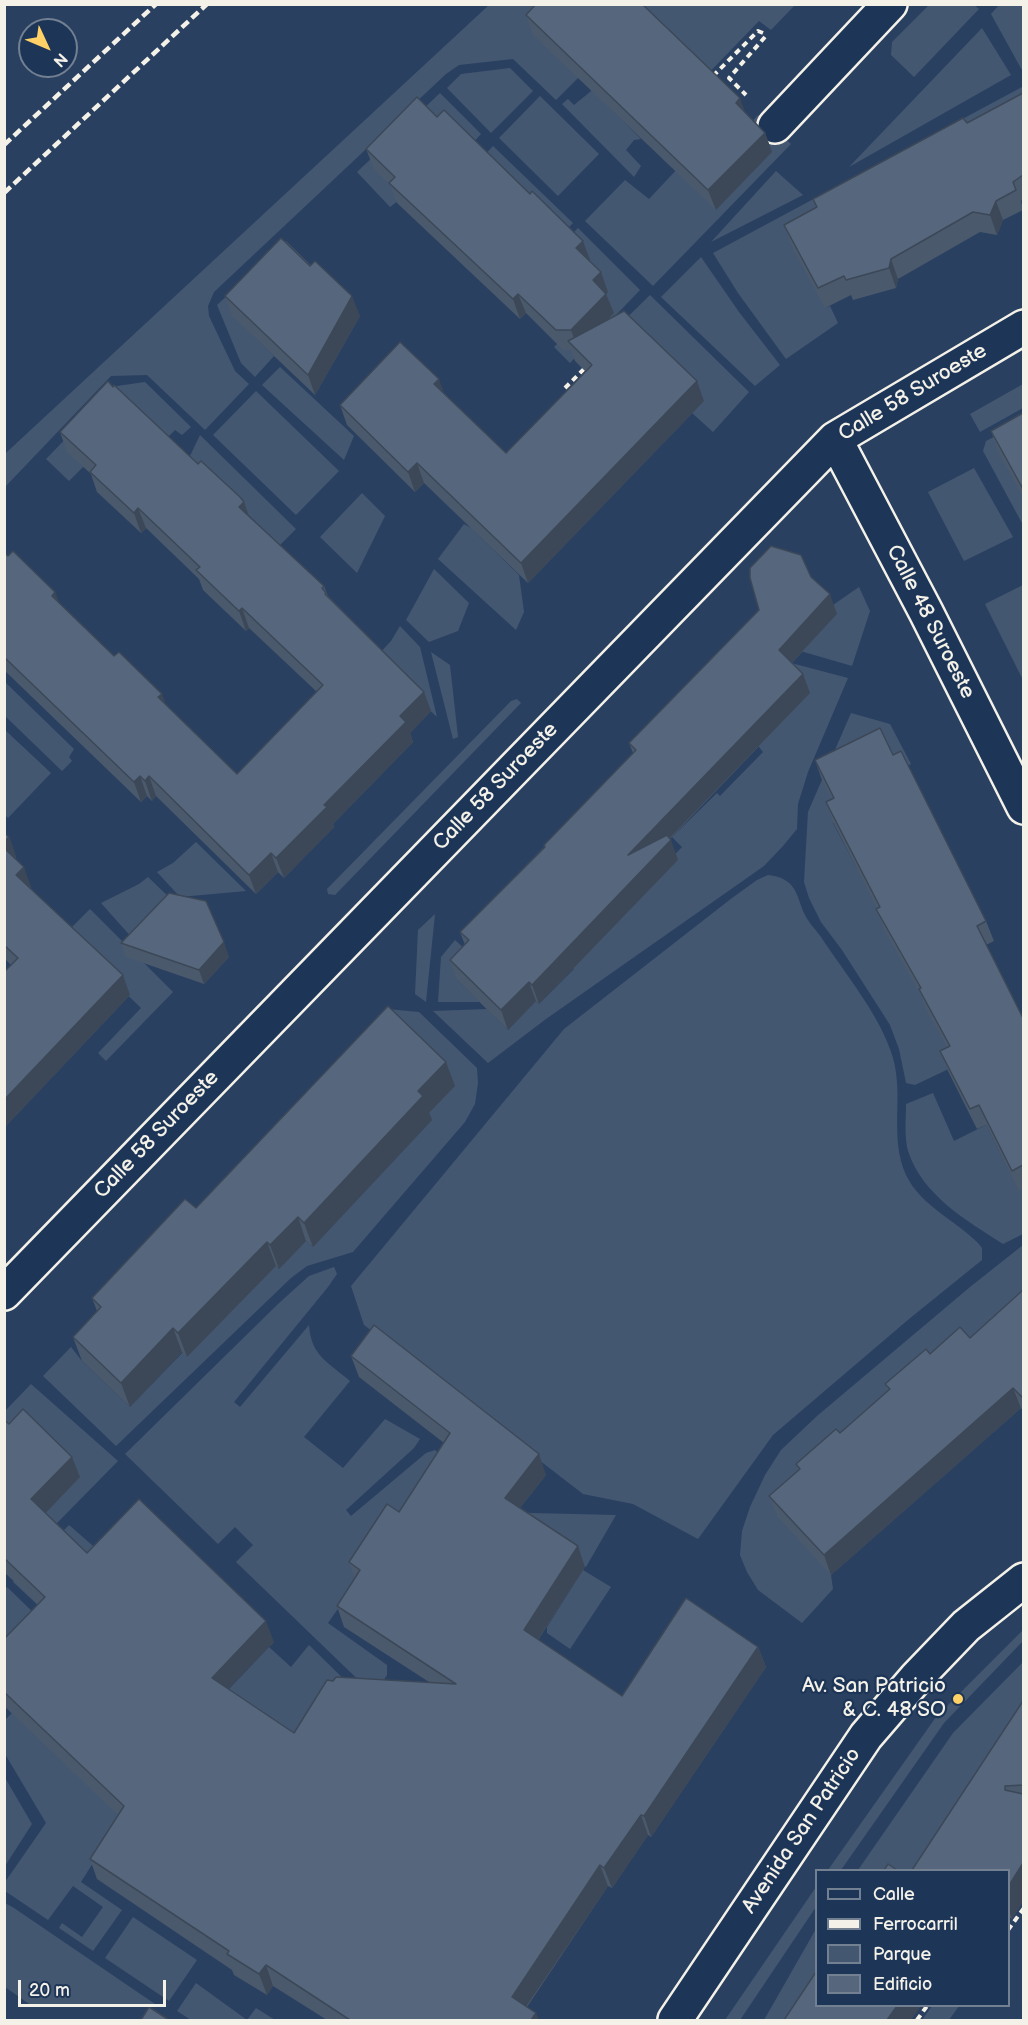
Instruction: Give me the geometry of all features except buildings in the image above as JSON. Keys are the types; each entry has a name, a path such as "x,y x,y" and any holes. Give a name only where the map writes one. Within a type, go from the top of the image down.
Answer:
{"street":[{"path":"777,124 890,4"},
{"name":"Calle 58 Suroeste","path":"4,1293 835,439 1023,327"},
{"name":"Calle 48 Suroeste","path":"835,439 926,612 1023,807"},
{"name":"Avenida San Patricio","path":"675,2020 866,1736 916,1678 966,1626 1023,1580"}],"path":[{"path":"720,85 712,77 758,31 763,33 765,37 729,78 777,124"},
{"path":"566,388 590,364"},
{"path":"1010,1927 1023,1908"},
{"path":"917,2020 926,2007"}],"green space":[{"path":"489,5 562,5 578,78 556,100 513,59 459,65 446,74 214,292 208,306 209,316 235,371 249,384 205,430 147,375 111,376 5,487 5,454 8,451"},
{"path":"628,5 795,5 771,30 759,21 700,82"},
{"path":"929,5 974,5 979,9 914,77 891,55 892,42"},
{"path":"999,5 1021,5 1023,8 1023,72 991,14"},
{"path":"982,28 1011,75 849,167"},
{"path":"510,68 533,91 491,133 447,88 461,74"},
{"path":"596,87 608,106 641,139 634,140 626,150 641,166 634,177 562,104 568,99 574,105"},
{"path":"1022,87 1023,147 826,308 830,306 838,323 786,359 738,293 713,253"},
{"path":"440,93 481,134 469,147 390,207 357,172"},
{"path":"540,96 599,154 558,196 499,138"},
{"path":"758,115 791,144 653,286 585,221 625,180 649,199 680,166 747,127"},
{"path":"493,146 573,223 569,227 481,159"},
{"path":"776,171 803,195 711,242"},
{"path":"578,228 640,290 570,363 554,347 608,292 583,268 580,238 574,232"},
{"path":"286,241 320,274 233,316 274,356 255,377 241,363 217,305"},
{"path":"701,257 739,312 780,365 755,386 661,297"},
{"path":"650,295 749,392 713,432 692,413 596,348"},
{"path":"280,367 354,436 344,460 262,385"},
{"path":"145,382 191,427 182,435 175,430 166,439 83,467 69,481 46,459 117,386"},
{"path":"1023,384 1023,408 980,432 970,414"},
{"path":"256,391 339,471 296,515 213,435"},
{"path":"1023,422 1023,525 983,451 986,441"},
{"path":"200,435 296,529 280,545 189,458"},
{"path":"974,468 1013,537 964,561 928,492"},
{"path":"362,493 385,516 357,573 320,537"},
{"path":"464,524 471,528 519,575 524,612 516,630 438,559"},
{"path":"434,569 469,603 458,631 429,642 406,620"},
{"path":"1023,585 1023,680 985,604"},
{"path":"859,587 870,611 852,666 752,637 830,607"},
{"path":"400,626 420,647 437,717 375,658 391,641"},
{"path":"431,652 450,665 458,737 453,739"},
{"path":"776,659 848,678 808,772 798,804 797,829 764,866 546,1019 488,1063 433,1011 487,1009 508,1030 536,1001 539,1004 574,969 570,964 682,847 672,837 717,793 720,796 763,752 759,747"},
{"path":"5,682 74,749 69,757 72,761 62,771 5,716"},
{"path":"517,699 521,703 335,895 328,894 327,889 511,701"},
{"path":"851,713 890,724 911,764 898,770 842,818 833,823 916,969 957,1065 915,1085 906,1083 899,1049 890,1025 842,950 821,922 804,882 808,812"},
{"path":"4,729 51,773 8,818 4,814"},
{"path":"196,842 246,891 180,897 157,872 173,863"},
{"path":"768,875 782,878 792,886 803,912 862,996 887,1042 896,1073 898,1146 901,1161 912,1186 929,1204 978,1243 982,1248 982,1260 773,1435 698,1539 633,1504 583,1494 364,1325 351,1286 564,1029 732,898"},
{"path":"148,877 173,901 134,940 101,903"},
{"path":"90,909 173,992 106,1061 98,1053 141,1008 65,934"},
{"path":"435,914 426,1002 415,994 418,930"},
{"path":"455,940 467,951 457,980 480,1002 438,1002 441,957"},
{"path":"387,1009 419,1012 477,1068 478,1083 475,1104 465,1122 353,1252 307,1266 291,1278 116,1446 43,1376 71,1347 82,1361 130,1407 271,1261 279,1269 306,1241 313,1247 432,1120"},
{"path":"933,1093 954,1141 986,1125 1019,1190 1023,1189 1023,1234 1003,1244 947,1205 924,1181 915,1167 907,1145 906,1104"},
{"path":"1023,1245 1023,1307 831,1575 833,1589 802,1623 758,1590 740,1555 742,1531 765,1475 781,1450 817,1416"},
{"path":"334,1267 337,1274 328,1287 234,1402 240,1407 309,1325 313,1344 322,1358 350,1381 304,1437 343,1468 385,1419 420,1439 414,1448 346,1510 351,1516 426,1453 435,1450 452,1466 520,1511 616,1515 586,1567 445,1474 356,1583 328,1623 387,1665 387,1675 374,1695 236,1562 253,1545 235,1527 218,1544 125,1454 309,1276"},
{"path":"31,1384 118,1461 5,1576 5,1411"},
{"path":"69,1525 108,1559 4,1661 4,1590 7,1587 37,1616 42,1609 13,1582"},
{"path":"583,1570 611,1587 570,1649 547,1633 547,1627"},
{"path":"1023,1630 1023,1641 944,1723 842,1869 829,1869 936,1717"},
{"path":"309,1645 360,1695 108,1839 81,1882 122,1910 93,1951 59,1928 62,1923 82,1937 103,1907 73,1886 48,1920 5,1891 5,1882 46,1823 5,1754 4,1721 12,1713 114,1810 269,1647 291,1667"},
{"path":"1023,1662 1023,1738 947,1869 859,1869 953,1733"},
{"path":"4,1776 32,1824 5,1866 4,1866"},
{"path":"815,1888 815,1908 740,2020 725,2020"},
{"path":"5,1903 158,2006 32,2006 5,1987"},
{"path":"133,1917 197,1960 169,2001 105,1958"},
{"path":"815,1931 816,2007 809,2020 764,2020"},
{"path":"196,1983 247,2020 191,2020 177,2011"},
{"path":"931,2007 958,2007 949,2020 922,2020"},
{"path":"256,2008 275,2020 247,2020"}],"railway":[{"path":"4,145 156,4"},
{"path":"4,193 207,4"}],"place":[{"name":"Av. San Patricio & C. 48 SO","path":"958,1699"}]}
